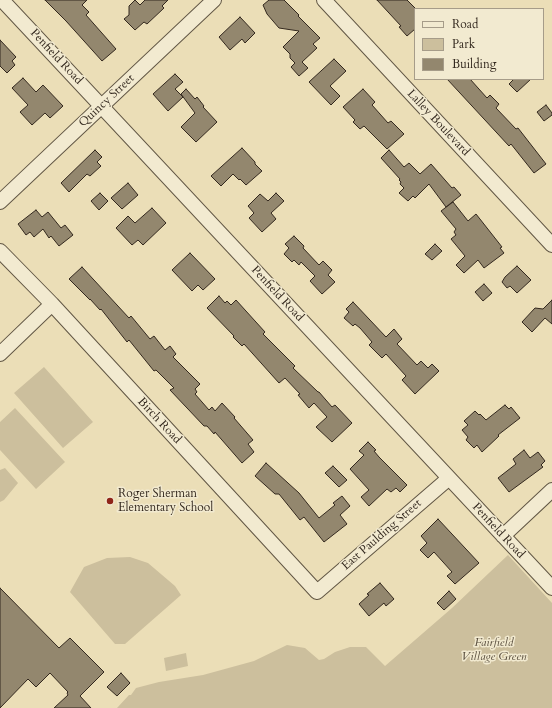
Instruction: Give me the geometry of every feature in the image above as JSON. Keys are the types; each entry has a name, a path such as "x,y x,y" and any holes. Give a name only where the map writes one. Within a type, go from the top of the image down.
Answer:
{"street":[{"name":"Penfield Road","path":"2,0 102,105 448,479 552,588"},
{"name":"Quincy Street","path":"0,202 214,0"},
{"name":"Lalley Boulevard","path":"324,0 552,245"},
{"name":"Birch Road","path":"0,251 52,304 316,592"},
{"path":"0,354 52,304"},
{"name":"East Paulding Street","path":"316,592 448,479"},
{"path":"503,536 552,490"}],"green space":[{"path":"44,367 93,422 63,448 14,393"},
{"path":"15,408 65,462 36,489 0,450 0,422"},
{"path":"5,468 18,483 4,500 0,502 0,470"},
{"name":"Fairfield Village Green","path":"508,555 552,603 552,708 117,708 136,688 159,682 203,675 254,661 287,645 305,648 319,660 350,647 366,647 385,666 452,608"},
{"path":"130,557 148,563 175,586 181,595 125,644 115,644 70,592 84,567 107,558"},
{"path":"186,653 188,666 166,671 164,658"}],"building":[{"path":"45,0 87,0 82,5 89,12 86,15 116,49 102,61"},
{"path":"135,0 140,5 145,0 168,0 162,6 164,8 147,24 144,22 135,30 124,19 129,15 129,6"},
{"path":"269,0 284,0 320,38 313,44 317,48 302,62 308,68 299,76 291,67 295,63 290,58 290,54 283,47 299,31 279,28 267,14 263,5"},
{"path":"377,0 407,0 415,8 414,30 407,36 399,27 401,26"},
{"path":"240,17 255,33 245,43 242,39 230,50 219,37"},
{"path":"0,40 16,57 12,61 15,65 7,73 0,66"},
{"path":"334,59 346,71 330,86 340,96 331,105 309,82"},
{"path":"175,74 183,82 175,89 183,97 168,111 153,94"},
{"path":"23,78 36,92 43,85 63,106 50,118 45,113 32,125 20,112 28,105 12,88"},
{"path":"448,80 471,80 487,98 490,95 499,104 496,108 516,129 518,128 546,164 534,173 511,144 509,146"},
{"path":"513,80 530,80 517,92 509,84"},
{"path":"186,89 195,99 197,97 204,106 203,107 217,122 196,142 181,127 195,113 181,94"},
{"path":"363,89 375,102 372,105 388,123 391,121 404,134 387,149 364,126 360,129 353,122 355,120 343,107"},
{"path":"546,105 552,115 544,121 537,112"},
{"path":"242,148 262,171 246,185 233,174 221,186 211,176"},
{"path":"95,150 102,157 97,162 101,166 90,176 87,174 69,192 61,183"},
{"path":"389,150 404,167 409,163 420,174 431,164 452,188 454,187 461,195 446,207 429,184 415,198 413,196 408,201 399,193 404,188 400,184 400,179 381,158"},
{"path":"128,183 138,195 122,209 111,198"},
{"path":"100,193 108,201 99,210 91,201"},
{"path":"276,193 284,201 271,213 276,219 262,232 249,218 254,213 248,206 260,194 268,201"},
{"path":"453,202 468,221 476,214 502,247 500,248 504,253 484,268 478,260 464,273 456,265 465,256 451,239 456,235 454,232 456,229 441,211"},
{"path":"152,208 166,223 143,245 138,240 132,245 116,228 128,216 135,223"},
{"path":"36,210 42,217 48,212 61,228 65,225 73,235 59,246 51,236 49,238 43,229 34,237 30,232 26,235 18,224"},
{"path":"294,236 319,265 323,261 332,270 328,275 335,282 322,294 310,281 315,276 301,262 299,265 294,260 292,262 284,254 289,248 285,244"},
{"path":"435,244 442,251 432,260 425,254"},
{"path":"190,253 215,279 203,290 198,285 192,291 172,270"},
{"path":"517,266 531,280 517,293 510,286 507,288 502,282 505,277"},
{"path":"82,267 129,318 131,316 150,339 154,336 165,350 170,346 176,354 173,357 200,384 195,389 197,392 195,394 209,410 212,407 215,411 222,403 235,417 234,418 253,440 248,444 254,452 242,463 215,432 214,434 207,426 204,426 170,390 174,388 156,370 154,371 129,340 127,342 101,309 100,310 69,279"},
{"path":"484,284 492,293 483,301 475,292"},
{"path":"219,296 225,303 227,301 231,305 236,300 265,332 263,334 295,366 293,368 319,392 332,407 335,405 352,423 332,442 316,427 327,417 314,403 309,408 298,395 300,394 285,378 279,383 244,344 242,346 207,308"},
{"path":"552,300 552,324 545,318 532,332 522,322 535,308 543,309"},
{"path":"353,302 386,337 394,329 402,339 397,344 417,365 421,361 428,368 432,364 439,371 415,394 402,380 406,376 386,354 382,358 369,345 372,342 360,328 355,324 353,326 344,318 349,312 346,309"},
{"path":"505,405 509,409 511,407 520,418 498,435 499,436 482,452 477,445 474,448 466,440 468,437 462,430 468,425 464,421 475,411 486,420"},
{"path":"368,442 376,450 374,451 379,457 407,485 400,492 396,488 391,492 387,489 369,506 361,497 369,490 350,469 364,455 359,451"},
{"path":"524,450 530,458 538,452 545,461 541,465 543,467 509,492 498,478 516,464 513,459"},
{"path":"266,463 299,493 319,518 335,505 333,503 342,496 350,506 340,515 347,524 324,542 304,517 300,520 279,494 275,494 255,476"},
{"path":"333,466 347,480 339,487 325,473"},
{"path":"438,519 479,563 455,584 447,576 452,572 434,552 428,558 420,550 427,543 421,536"},
{"path":"380,583 394,599 386,606 384,603 369,616 359,604 369,595 367,594"},
{"path":"0,588 59,648 70,638 104,672 80,696 91,708 54,708 68,695 68,692 50,673 36,687 28,679 0,708"},
{"path":"449,591 456,599 444,610 437,603"},
{"path":"121,673 130,683 117,696 107,687"}],"place":[{"name":"Roger Sherman Elementary School","path":"110,501"}]}
